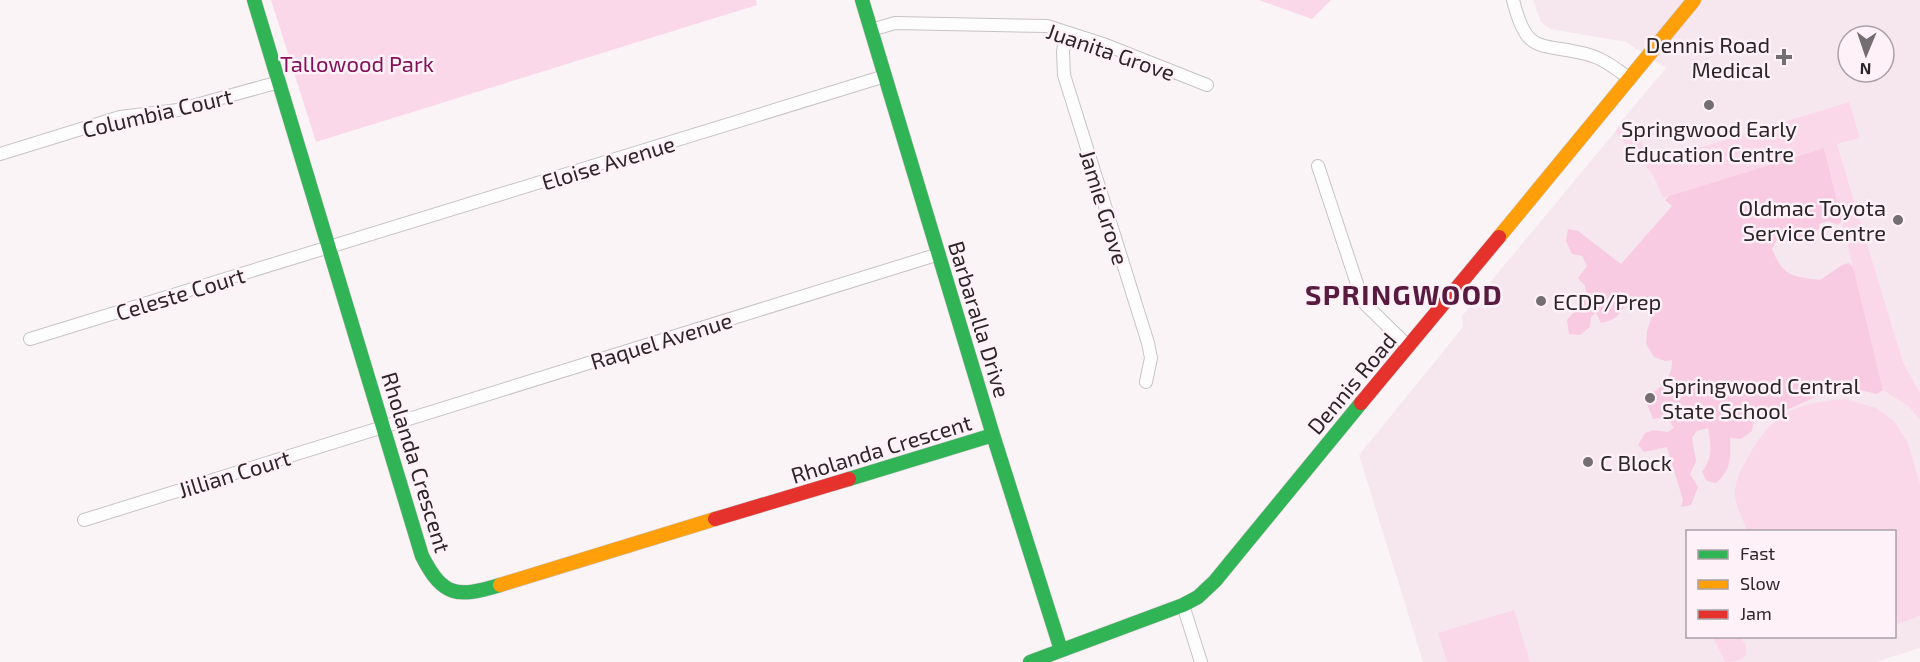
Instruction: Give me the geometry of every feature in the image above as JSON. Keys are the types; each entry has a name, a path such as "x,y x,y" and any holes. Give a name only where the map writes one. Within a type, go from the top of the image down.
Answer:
{"street":[{"name":"Rholanda Crescent","path":"254,0 422,556 433,579 443,590 464,592 490,588 993,435"},
{"name":"Barbaralla Drive","path":"862,0 993,435 1061,650"},
{"path":"1513,0 1519,22 1526,35 1538,45 1588,54 1606,62 1630,79"},
{"name":"Dennis Road","path":"1030,662 1183,604 1198,597 1215,581 1694,0"},
{"name":"Juanita Grove","path":"871,30 895,23 1047,26 1106,45 1207,85"},
{"name":"Jamie Grove","path":"1066,32 1063,52 1064,75 1148,343 1151,358 1146,382"},
{"name":"Eloise Avenue","path":"330,247 885,76"},
{"name":"Columbia Court","path":"0,154 120,117 178,110 279,82"},
{"path":"1318,166 1363,302 1408,346"},
{"name":"Celeste Court","path":"30,339 330,247"},
{"name":"Raquel Avenue","path":"384,426 939,254"},
{"name":"Jillian Court","path":"84,520 384,426"},
{"path":"1183,604 1201,662"}],"shaded area":[{"path":"1533,0 1920,0 1920,393 1903,362 1837,144 1849,102 1655,161 1624,118 1666,68 1626,42 1550,29 1541,22"},
{"name":"Springwood Central State School","path":"1615,132 1653,175 1663,198 1824,148 1883,389 1908,406 1920,420 1920,648 1876,662 1423,662 1359,455 1463,327 1462,316"},
{"path":"1824,148 1842,221 1838,225 1828,221 1819,224 1819,229 1813,233 1806,231 1797,243 1784,235 1776,241 1772,249 1780,265 1795,276 1820,280 1842,265 1849,263 1853,267 1883,390 1877,394 1847,387 1829,391 1784,411 1774,408 1754,417 1752,431 1741,439 1730,438 1730,457 1727,469 1716,483 1707,481 1702,472 1708,462 1710,451 1708,428 1697,431 1692,438 1696,461 1690,474 1698,487 1691,505 1681,507 1683,500 1667,447 1644,452 1638,445 1645,433 1654,430 1667,432 1674,428 1670,422 1659,418 1653,419 1645,399 1664,383 1670,373 1672,360 1665,361 1654,357 1646,344 1647,331 1654,309 1626,304 1613,319 1601,323 1596,313 1591,317 1590,327 1580,335 1569,334 1567,320 1587,297 1585,286 1578,278 1587,266 1582,256 1572,254 1566,241 1568,229 1578,231 1621,264 1672,206 1665,200 1669,196"}],"green space":[{"name":"Tallowood Park","path":"271,0 756,0 757,5 316,142"},
{"path":"1259,0 1331,0 1312,19"},
{"path":"1849,102 1860,138 1837,144 1903,362 1920,393 1920,420 1908,406 1883,390 1824,148 1663,198 1653,175 1615,132 1624,118 1655,161"},
{"path":"1846,399 1876,408 1894,421 1908,443 1920,484 1920,616 1896,625 1896,530 1747,530 1738,509 1735,486 1755,445 1775,421 1786,413 1828,401"},
{"path":"1514,610 1530,662 1447,662 1438,633"},
{"path":"1713,638 1741,638 1747,649 1745,657 1737,661 1725,662"}],"traffic: fast":[{"path":"254,0 422,556 437,580 453,591 473,592 500,585"},
{"path":"862,0 993,435 1061,650"},
{"path":"1030,662 1183,605 1198,597 1215,581 1361,403"},
{"path":"849,479 993,435"}],"traffic: slow":[{"path":"1499,237 1694,0"},
{"path":"500,585 715,519"}],"traffic: jam":[{"path":"1361,403 1499,237"},
{"path":"715,519 849,479"}],"place":[{"name":"Dennis Road Medical","path":"1784,57"},
{"name":"Springwood Early Education Centre","path":"1709,105"},
{"name":"Oldmac Toyota Service Centre","path":"1898,220"},
{"name":"ECDP/Prep","path":"1541,301"},
{"name":"Springwood Central State School","path":"1650,398"},
{"name":"C Block","path":"1588,462"}],"district":[{"name":"SPRINGWOOD","path":"1404,294"}]}
